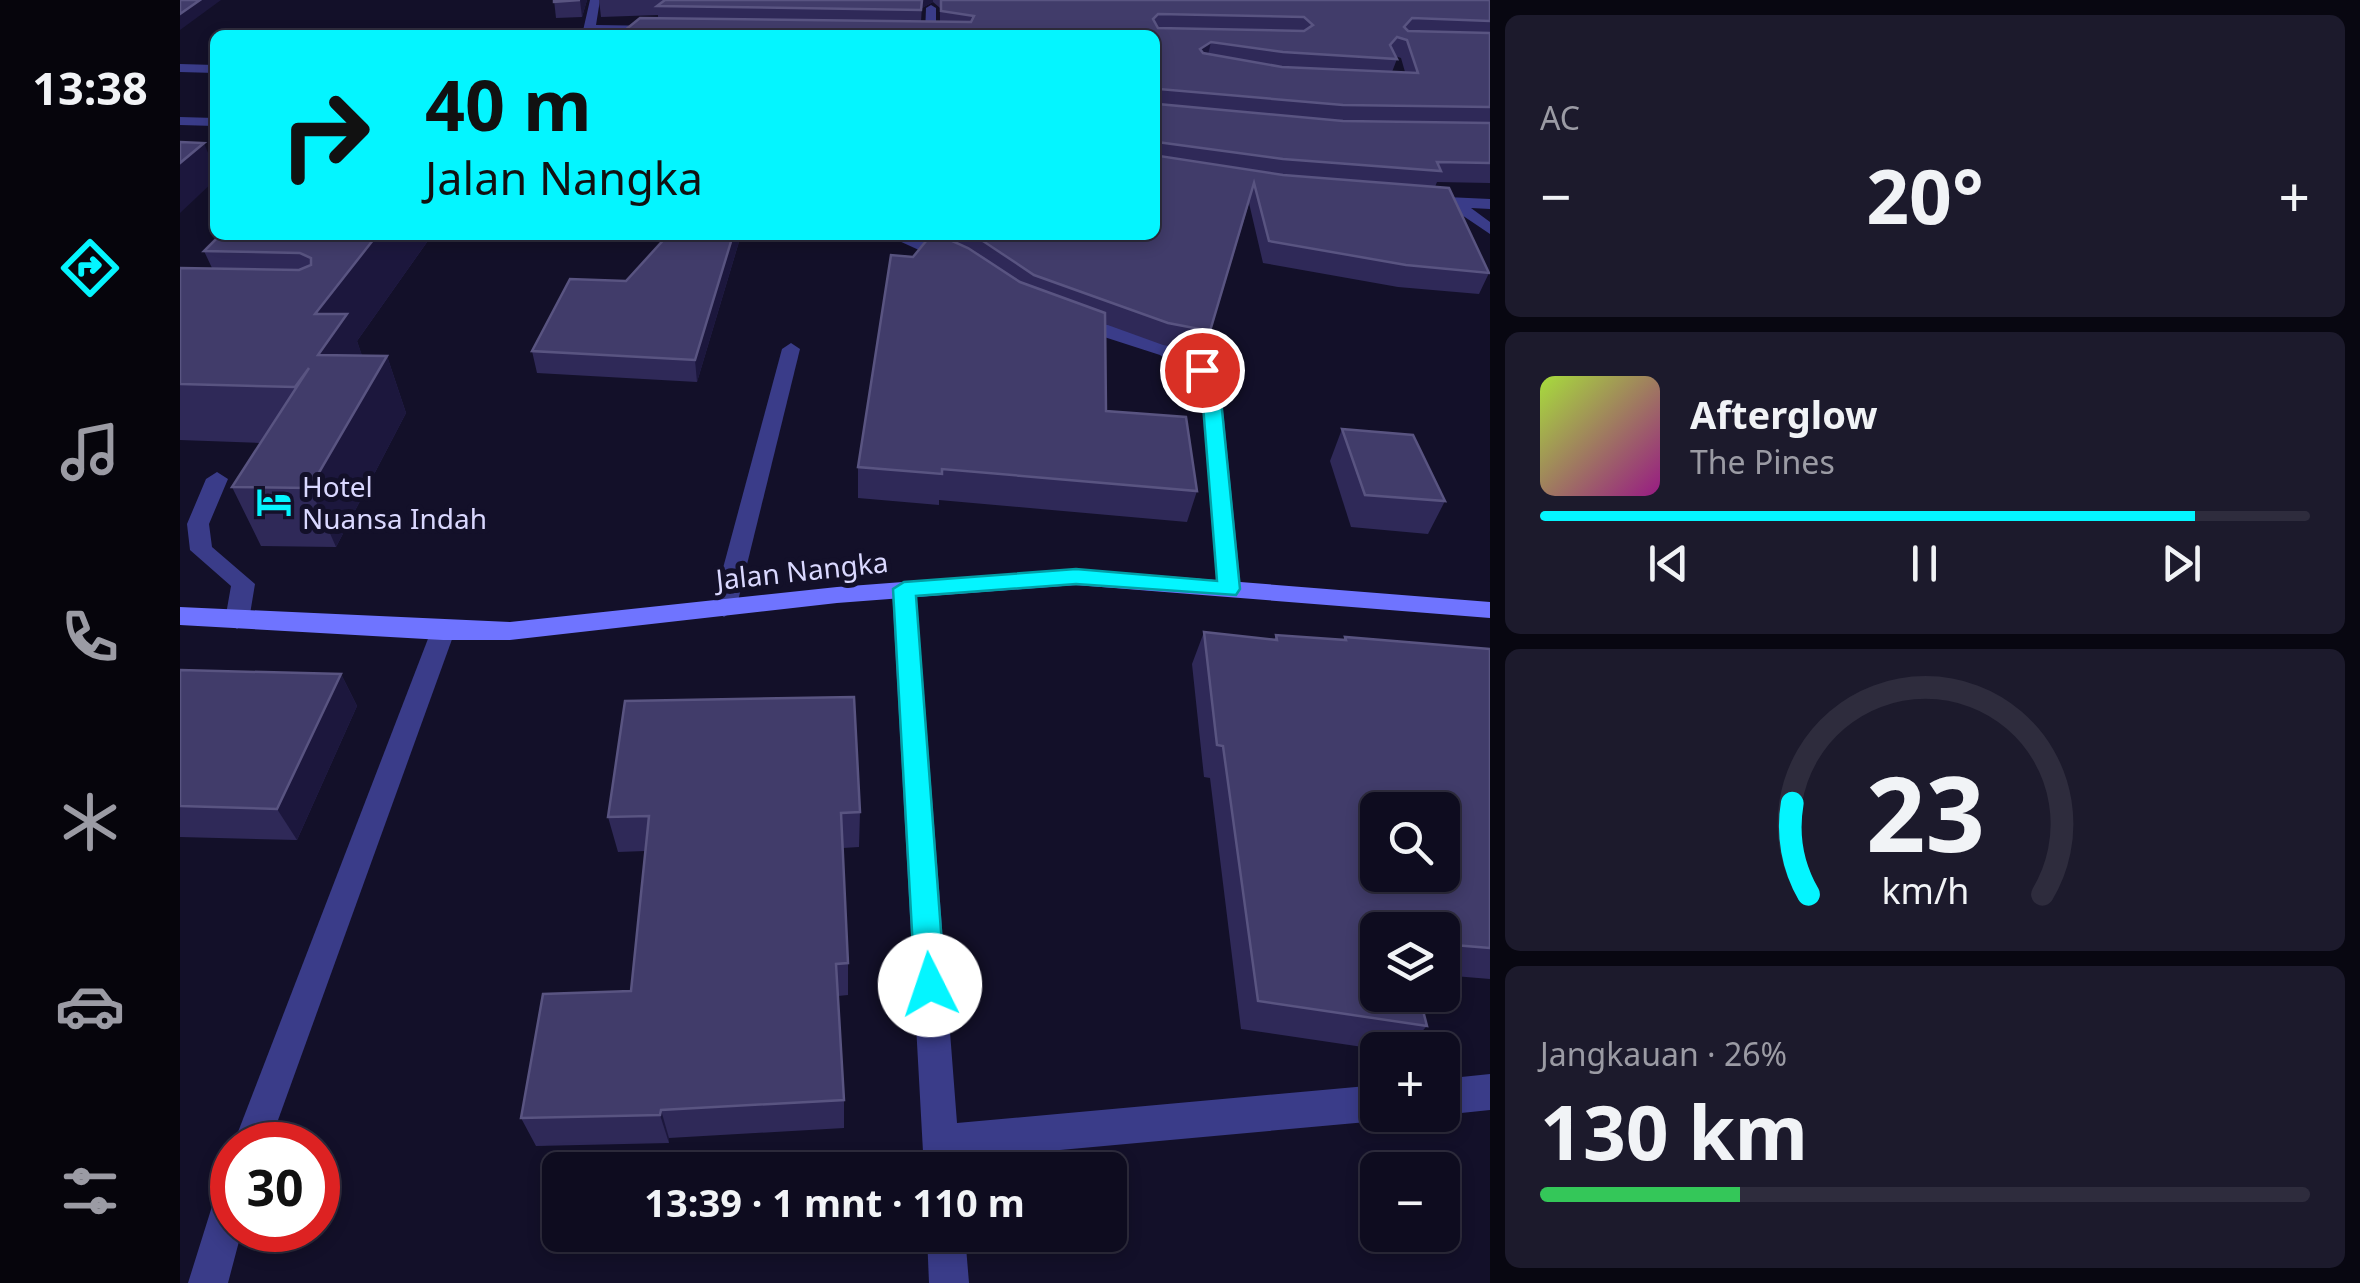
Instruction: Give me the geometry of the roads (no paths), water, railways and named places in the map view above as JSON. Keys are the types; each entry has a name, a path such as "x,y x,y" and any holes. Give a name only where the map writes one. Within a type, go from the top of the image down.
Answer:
{"main road":[{"name":"Jalan Nangka","path":"180,616 443,631 510,631 904,589 1076,577 1488,613"}],"street":[{"path":"588,30 595,0"},
{"path":"930,30 931,8"},
{"path":"626,30 665,29"},
{"path":"180,68 210,69"},
{"path":"196,122 210,109"},
{"path":"180,122 210,122"},
{"path":"1416,200 1490,204"},
{"path":"1456,204 1490,229"},
{"path":"906,240 964,264"},
{"path":"1057,316 1202,370 1210,380 1229,589"},
{"path":"724,609 792,349"},
{"path":"217,479 198,524 200,550 243,584 237,620"},
{"path":"904,589 941,1152"},
{"path":"260,1122 443,631"},
{"path":"1460,1095 1490,1092"},
{"path":"974,1152 1360,1105"},
{"path":"208,1283 217,1252"},
{"path":"947,1252 949,1283"}],"place":[{"name":"Hotel Nuansa Indah","path":"274,502"}]}
